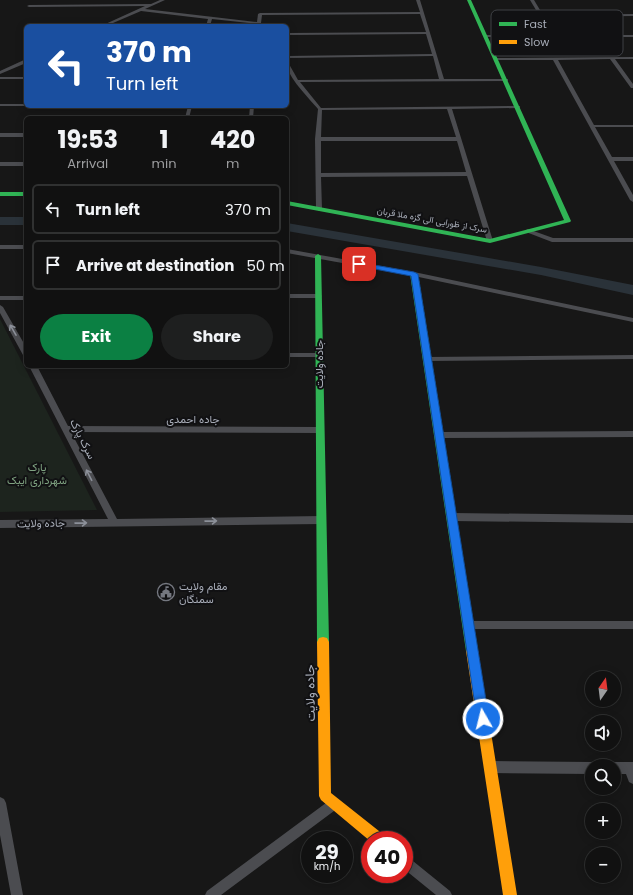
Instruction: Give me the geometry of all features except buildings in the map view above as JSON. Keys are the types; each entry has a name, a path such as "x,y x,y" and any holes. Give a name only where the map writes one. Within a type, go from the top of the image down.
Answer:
{"street":[{"path":"108,24 163,0"},
{"path":"418,0 442,80"},
{"name":"سرک از ظورایی الی گزه ملا قربان","path":"469,0 491,48"},
{"path":"532,0 538,10"},
{"path":"29,6 152,5"},
{"path":"141,10 210,17 254,24"},
{"path":"260,24 260,14 422,13"},
{"path":"623,15 633,15"},
{"path":"208,24 210,17"},
{"path":"289,34 428,33"},
{"path":"486,36 491,36"},
{"path":"289,57 435,55"},
{"name":"سرک از ظورایی الی گزه ملا قربان","path":"289,203 490,241 568,221 495,56"},
{"path":"496,59 633,58"},
{"path":"555,59 632,198"},
{"path":"612,59 633,87"},
{"path":"0,73 24,62"},
{"path":"289,68 297,81 320,109 318,139 319,209"},
{"path":"0,78 24,78"},
{"path":"297,81 506,80"},
{"path":"0,105 24,105"},
{"path":"320,109 449,106 518,107"},
{"path":"449,106 490,241"},
{"path":"592,126 633,126"},
{"path":"0,135 24,135"},
{"path":"318,139 458,139"},
{"path":"611,159 633,159"},
{"path":"0,164 24,164"},
{"path":"319,175 470,174"},
{"path":"0,194 24,194"},
{"path":"528,231 552,240 633,240"},
{"path":"0,247 24,247"},
{"path":"289,251 414,274 633,320"},
{"name":"جاده ولایت","path":"318,256 325,796 368,831"},
{"path":"414,274 510,895"},
{"path":"289,296 319,296"},
{"path":"0,298 24,298"},
{"path":"0,307 24,349"},
{"path":"289,355 319,355"},
{"path":"428,359 633,357"},
{"name":"سرک پارک","path":"34,368 114,522"},
{"name":"جاده احمدی","path":"66,429 320,430"},
{"path":"439,435 633,434"},
{"path":"452,518 633,519"},
{"name":"جاده ولایت","path":"0,524 322,520"},
{"path":"469,625 633,625"},
{"path":"490,767 585,768"},
{"path":"621,769 632,771"},
{"path":"0,803 17,895"},
{"path":"211,895 334,804"},
{"path":"413,868 446,895"}],"green space":[{"name":"پارک شهرداری ایبک","path":"0,319 97,510 0,512"}],"waterway":[{"path":"0,221 24,221"},
{"path":"289,227 541,271 633,290"}],"traffic: fast":[{"path":"469,0 491,49"},
{"path":"289,203 490,241 568,221 494,56"},
{"path":"0,194 24,194"},
{"path":"318,256 323,642"},
{"path":"414,274 472,651"}],"traffic: slow":[{"path":"323,642 325,796 368,831"},
{"path":"472,651 510,895"}],"place":[{"name":"مقام ولایت سمنگان","path":"166,592"}],"route":[{"path":"359,264 414,274 483,719"}]}
